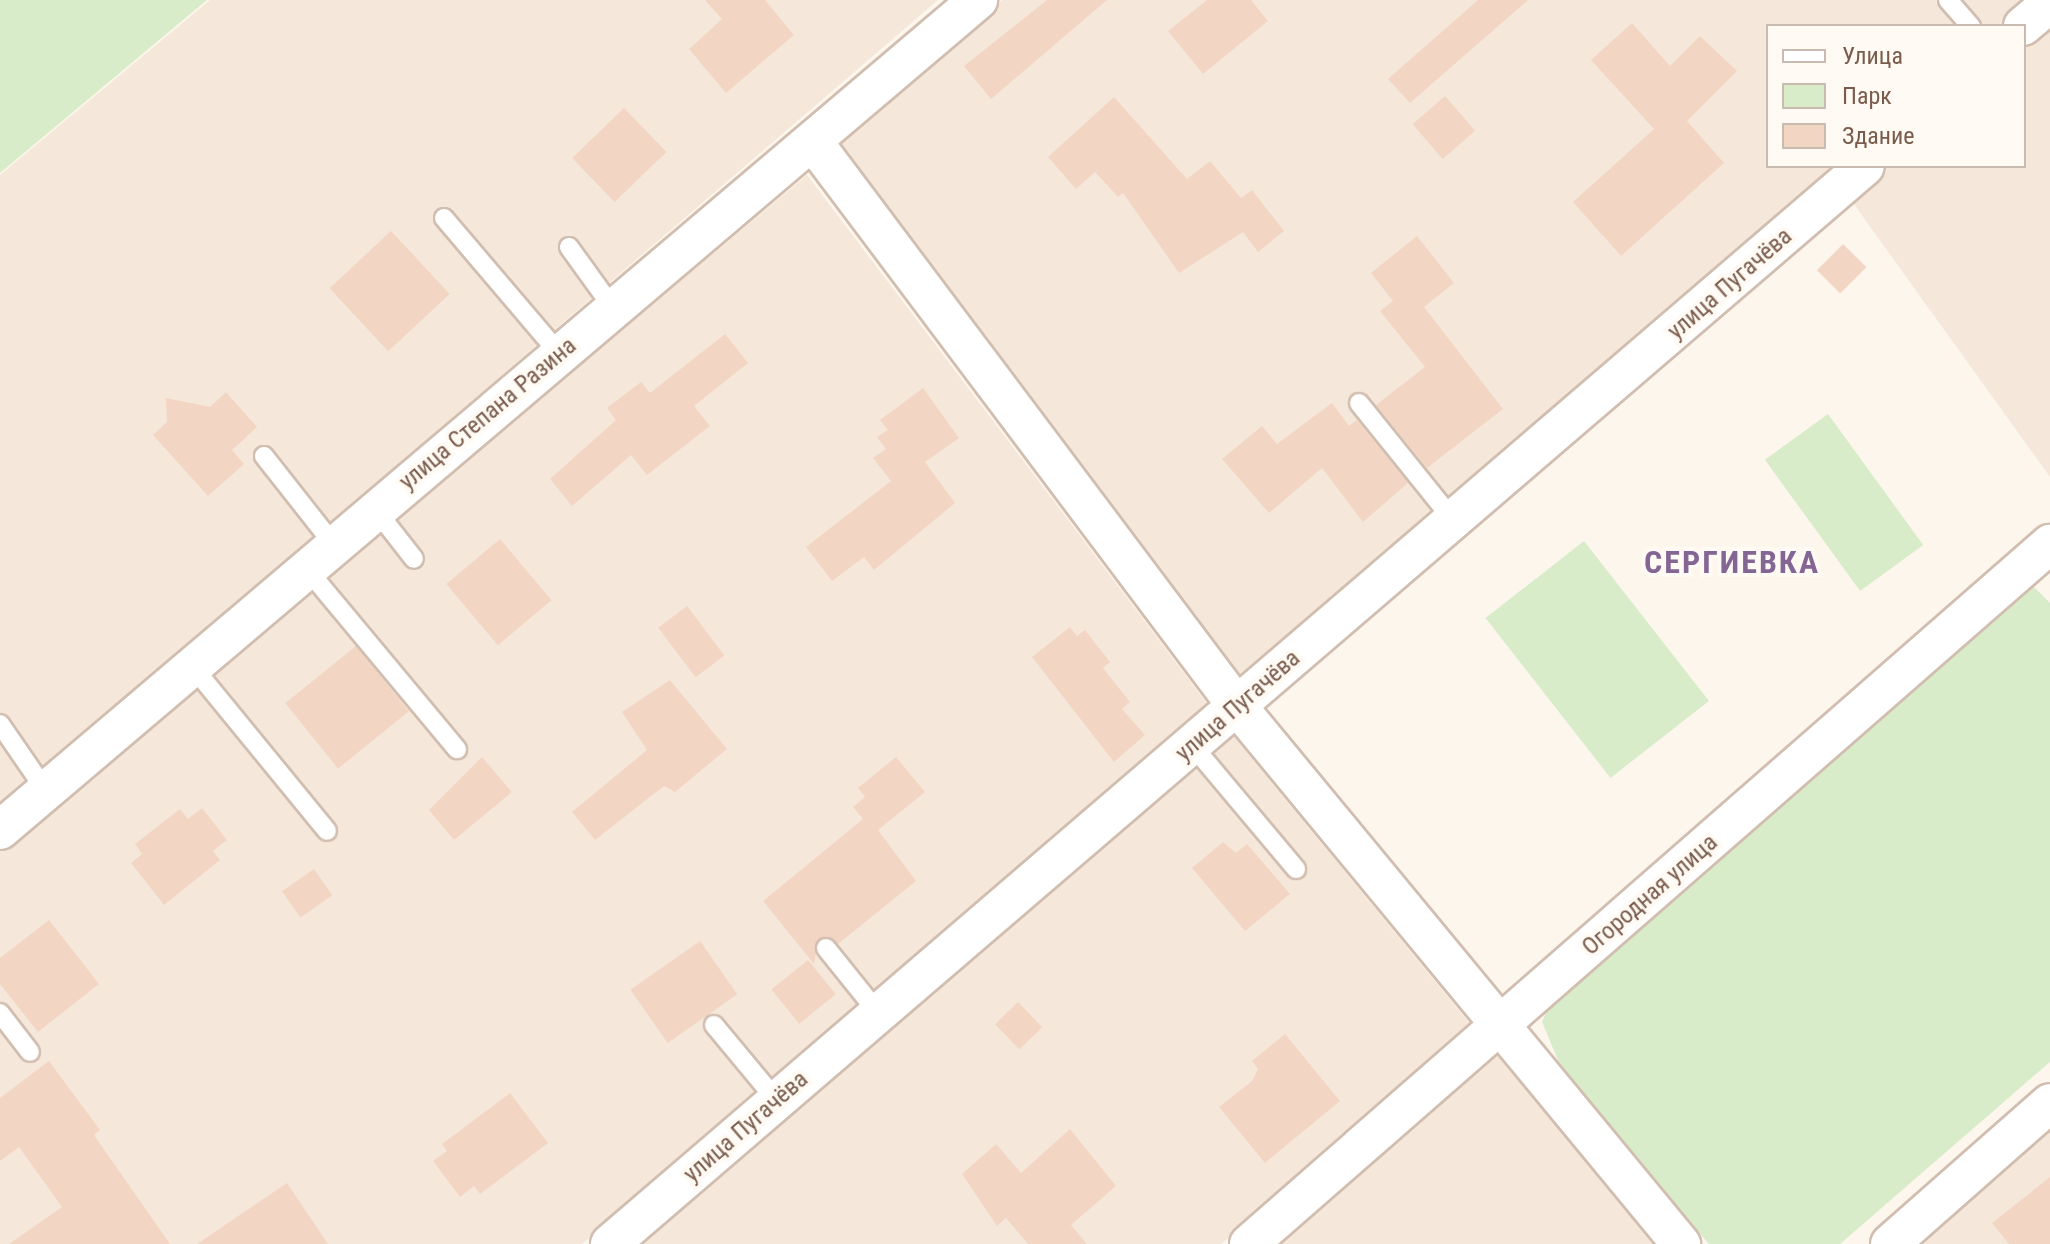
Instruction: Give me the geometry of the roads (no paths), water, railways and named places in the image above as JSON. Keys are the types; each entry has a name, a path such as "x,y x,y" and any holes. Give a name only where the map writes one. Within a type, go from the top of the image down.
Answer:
{"street":[{"name":"улица Степана Разина","path":"0,830 559,353 814,143 978,0"},
{"path":"2025,24 2050,3"},
{"path":"814,143 1237,706 1681,1244"},
{"name":"улица Пугачёва","path":"610,1244 1863,168"},
{"name":"Огородная улица","path":"1249,1244 2050,544"},
{"path":"1890,1244 2050,1103"}],"lane":[{"path":"1948,0 1969,24"},
{"path":"444,218 559,353"},
{"path":"569,247 613,308"},
{"path":"1359,403 1454,521"},
{"path":"264,456 320,557 457,749"},
{"path":"375,509 414,559"},
{"path":"192,666 327,831"},
{"path":"0,724 46,791"},
{"path":"1192,745 1296,869"},
{"path":"826,948 879,1014"},
{"path":"0,1013 30,1052"},
{"path":"714,1025 777,1101"}],"district":[{"name":"СЕРГИЕВКА","path":"1732,562"}]}
